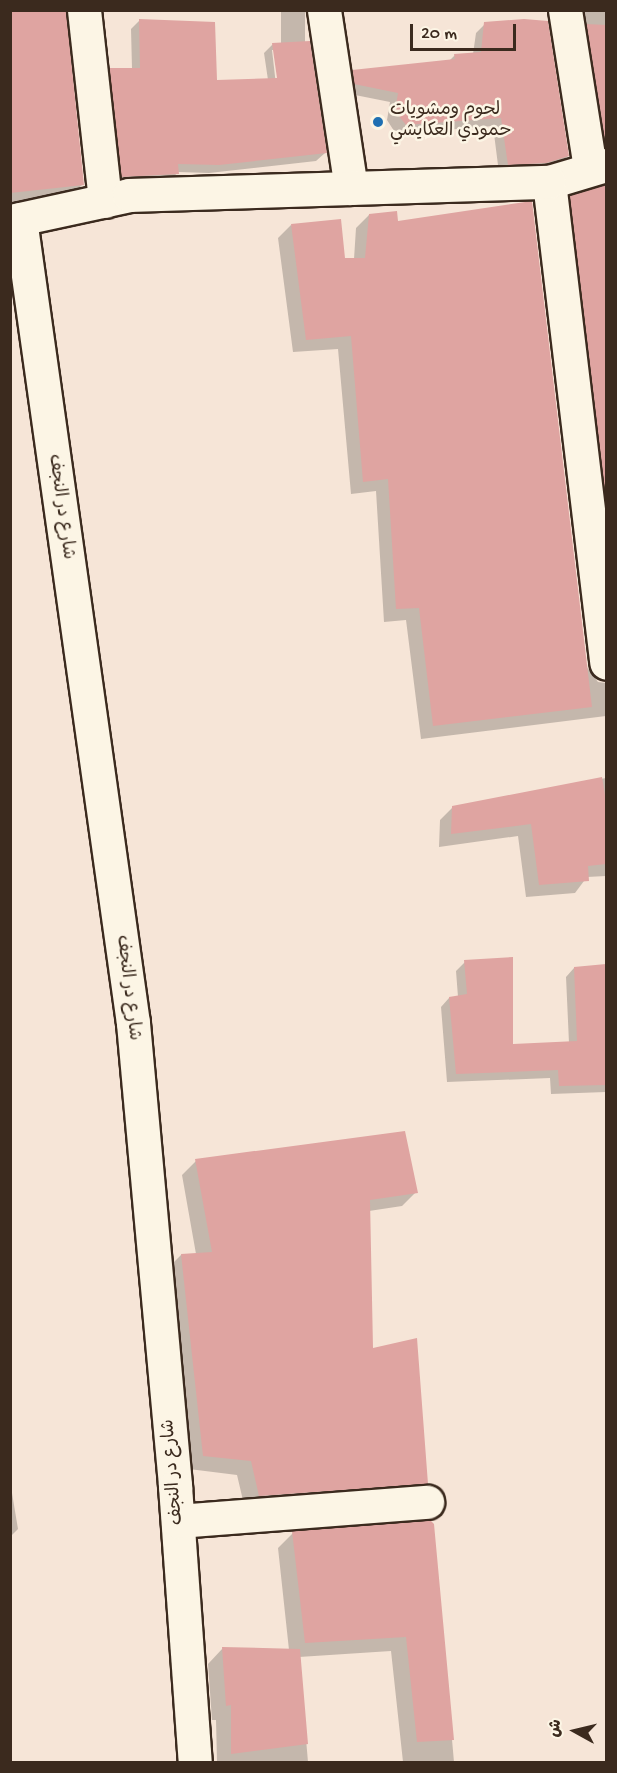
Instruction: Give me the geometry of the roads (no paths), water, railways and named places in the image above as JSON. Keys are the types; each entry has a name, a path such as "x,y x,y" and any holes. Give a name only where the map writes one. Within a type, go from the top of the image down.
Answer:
{"street":[{"path":"84,10 105,201"},
{"path":"324,10 351,188"},
{"path":"15,220 129,195 549,182 598,166 565,10"},
{"path":"549,182 606,663"},
{"name":"شارع در النجف","path":"15,220 133,1023 178,1521 195,1762"},
{"path":"178,1521 427,1502"}],"place":[{"name":"لحوم ومشويات حمودي العكايشي","path":"378,122"}]}
